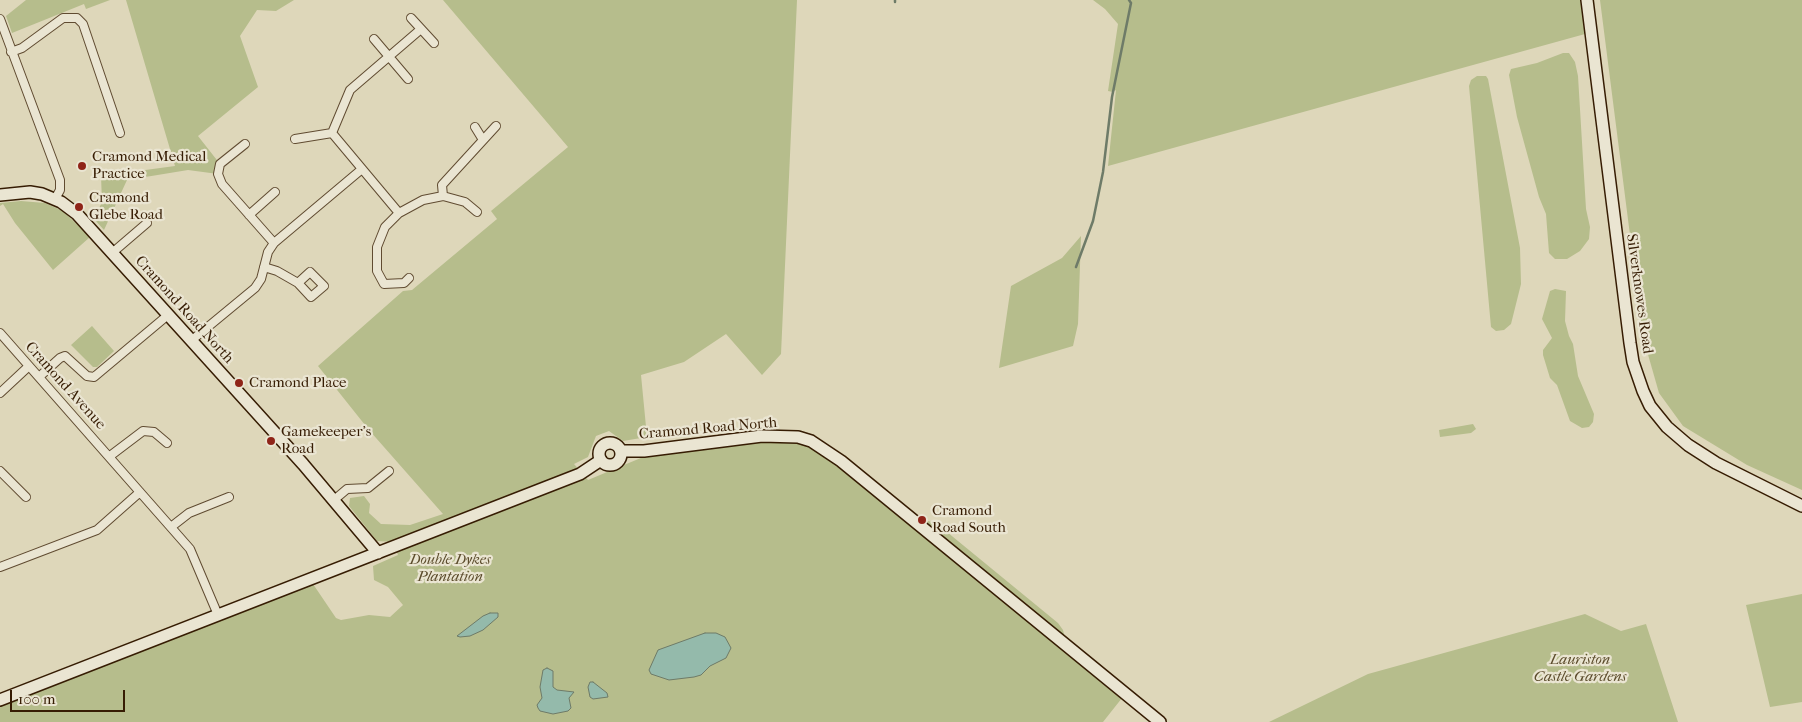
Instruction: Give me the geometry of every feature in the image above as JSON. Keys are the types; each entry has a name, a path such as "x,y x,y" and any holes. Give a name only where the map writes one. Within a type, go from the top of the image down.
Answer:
{"street":[{"name":"Silverknowes Road","path":"1587,0 1630,343 1633,362 1643,391 1663,422 1688,446 1716,463 1802,506"},
{"path":"11,52 22,48 63,18 77,18 83,24 120,133"},
{"path":"411,18 434,43"},
{"path":"0,19 60,180 60,190 55,199"},
{"path":"332,133 350,90 421,29"},
{"path":"374,39 408,79"},
{"path":"443,196 442,185 496,126"},
{"path":"475,127 483,140"},
{"path":"296,139 332,133"},
{"path":"332,133 399,212"},
{"path":"245,144 220,164 218,174 222,184 274,243"},
{"path":"192,340 255,288 261,279 268,252 274,243 362,169"},
{"name":"Cramond Road North","path":"0,195 30,192 55,199 76,214 192,340 334,500 378,553"},
{"path":"249,215 275,192"},
{"path":"409,278 404,283 384,284 377,271 377,247 385,228 399,212 423,200 443,196 465,202 477,212"},
{"name":"Cramond Road North","path":"112,253 148,223"},
{"path":"264,267 277,271 298,283"},
{"path":"39,377 60,358 65,356 87,376 94,377 168,315"},
{"name":"Cramond Avenue","path":"0,333 110,456 195,557 218,615"},
{"path":"0,393 29,366"},
{"path":"110,456 143,430 154,432 167,443"},
{"name":"Cramond Road North","path":"621,451 644,451 762,436 798,437 826,450 1160,722"},
{"path":"614,443 621,451 621,457 614,464 608,465 601,460 599,451 604,444 614,443"},
{"path":"0,700 580,474 601,460"},
{"path":"334,500 347,489 368,488 389,470"},
{"path":"0,471 26,497"},
{"path":"0,567 92,532 140,492"},
{"path":"171,527 189,513 230,497"}],"green space":[{"path":"26,0 110,0 86,9 84,4 12,33 6,16"},
{"path":"126,0 294,0 276,11 257,10 240,36 258,87 198,136 220,164 218,174 188,170 127,180 104,230 94,219 102,202 101,176 175,166"},
{"name":"Double Dykes Plantation","path":"443,0 797,0 781,354 762,375 726,334 684,362 641,375 647,437 623,441 609,431 596,436 588,457 574,464 588,480 648,455 775,441 809,443 917,525 928,521 936,523 1058,623 1063,630 1065,638 1122,698 1103,722 0,722 0,707 313,584 336,618 341,620 369,615 390,617 403,605 388,587 374,580 373,566 398,555 393,542 377,541 349,506 350,498 364,496 370,504 369,513 381,524 410,525 443,514 369,430 318,366 403,291 412,290 497,219 491,211 568,147"},
{"path":"1093,0 1581,0 1585,34 1108,166 1116,90 1113,92 1108,91 1118,24 1105,9"},
{"path":"1600,0 1802,0 1802,490 1747,465 1683,426 1659,393 1643,337"},
{"path":"1563,53 1569,53 1575,62 1578,76 1586,209 1590,227 1589,239 1580,251 1567,259 1555,259 1549,253 1546,214 1539,197 1517,117 1509,75 1511,69 1537,63"},
{"path":"1477,76 1486,76 1488,79 1520,248 1521,284 1511,324 1504,330 1496,331 1491,327 1469,86 1471,80"},
{"path":"21,201 45,203 63,211 90,237 53,270 15,223 3,204 0,206 0,203"},
{"path":"1081,236 1078,324 1073,346 999,368 1011,286 1062,258"},
{"path":"1555,289 1566,291 1565,321 1573,344 1578,376 1594,414 1593,422 1589,427 1582,428 1570,421 1557,385 1550,378 1543,355 1543,350 1552,338 1542,319 1550,291"},
{"path":"92,326 114,351 97,367 93,367 71,345"},
{"path":"1473,424 1476,429 1471,433 1440,437 1439,430"},
{"path":"1802,594 1802,702 1770,707 1746,605"},
{"name":"Lauriston Castle Gardens","path":"1585,614 1621,631 1646,624 1678,722 1269,722 1368,674"}],"shaded area":[{"path":"490,613 498,613 498,617 483,630 470,636 457,636 483,616"},
{"path":"705,633 716,633 725,637 731,648 726,658 710,666 701,675 694,677 669,680 651,674 649,670 658,650"},
{"path":"547,668 553,671 553,687 557,690 574,692 569,698 571,708 568,711 553,714 540,711 538,708 537,705 542,698 540,687 543,670"},
{"path":"590,682 593,682 607,693 608,697 593,699 590,697 588,687"}],"waterway":[{"path":"1076,267 1093,221 1103,172 1112,97 1131,3 1129,0"}],"place":[{"name":"Cramond Medical Practice","path":"82,166"},
{"name":"Cramond Glebe Road","path":"79,207"},
{"name":"Cramond Place","path":"239,383"},
{"name":"Gamekeeper's Road","path":"271,441"},
{"name":"Cramond Road South","path":"922,520"}]}
